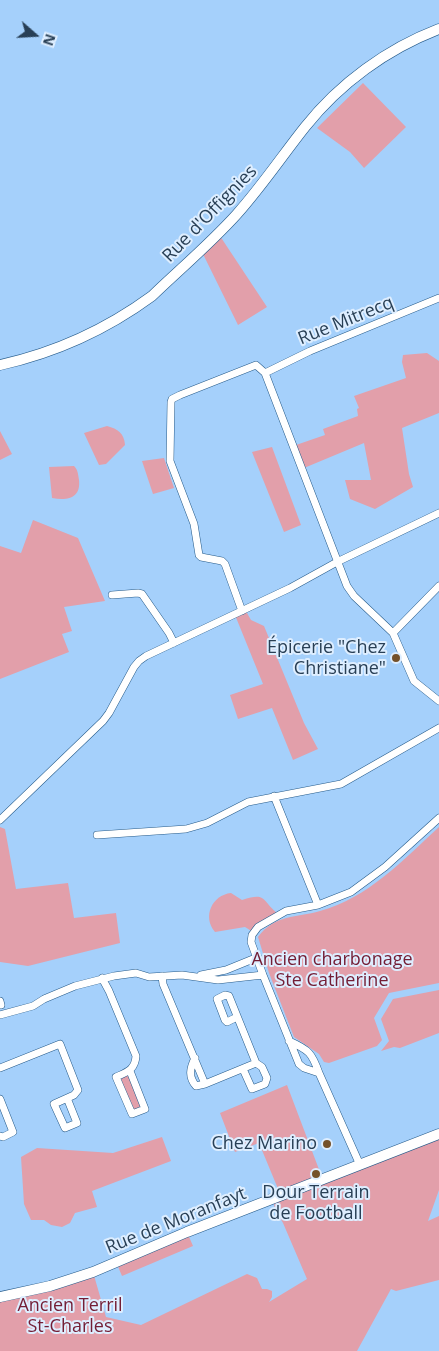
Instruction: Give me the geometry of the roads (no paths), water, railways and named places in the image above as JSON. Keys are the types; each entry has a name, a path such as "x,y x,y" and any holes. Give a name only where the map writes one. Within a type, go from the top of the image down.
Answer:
{"street":[{"name":"Rue d'Offignies","path":"0,365 63,346 86,336 137,307 152,296 236,215 271,174 305,127 351,79 381,59 439,29"},
{"name":"Rue Mitrecq","path":"265,373 310,351 439,298"},
{"path":"242,611 225,564 222,561 199,555 194,524 170,461 171,402 172,399 180,395 256,365 265,373 337,562 350,591 393,633 414,681 439,700"},
{"path":"0,820 110,713 139,661 439,513"},
{"path":"393,633 439,586"},
{"path":"112,595 142,594 174,643"},
{"path":"97,835 186,829 207,823 248,802 341,784 439,728"},
{"path":"274,796 318,905"},
{"path":"319,1073 299,1064 263,975 251,942 251,936 258,926 286,910 318,905 351,892 368,881 439,818"},
{"path":"196,977 226,970 258,957"},
{"path":"226,970 224,975 228,979"},
{"path":"0,1015 19,1011 75,986 104,978 136,973 149,977 196,977 218,980 263,975"},
{"path":"165,976 167,990 205,1084 259,1064"},
{"path":"104,978 136,1056 134,1067 130,1071 116,1077 132,1114 145,1110 130,1071"},
{"path":"237,1018 267,1081 252,1089 243,1069"},
{"path":"289,1041 309,1051 314,1058 360,1165"},
{"path":"0,1068 60,1044 78,1090 74,1095 67,1098"},
{"path":"0,1099 2,1110 14,1132 0,1136"},
{"name":"Rue de Moranfayt","path":"0,1297 50,1286 93,1272 187,1232 439,1134"}],"place":[{"name":"Épicerie \"Chez Christiane\"","path":"396,658"},
{"name":"Chez Marino","path":"327,1144"},
{"name":"Dour Terrain de Football","path":"316,1174"}],"park label":[{"name":"Ancien charbonage Ste Catherine","path":"332,970"},
{"name":"Ancien Terril St-Charles","path":"70,1316"}]}
